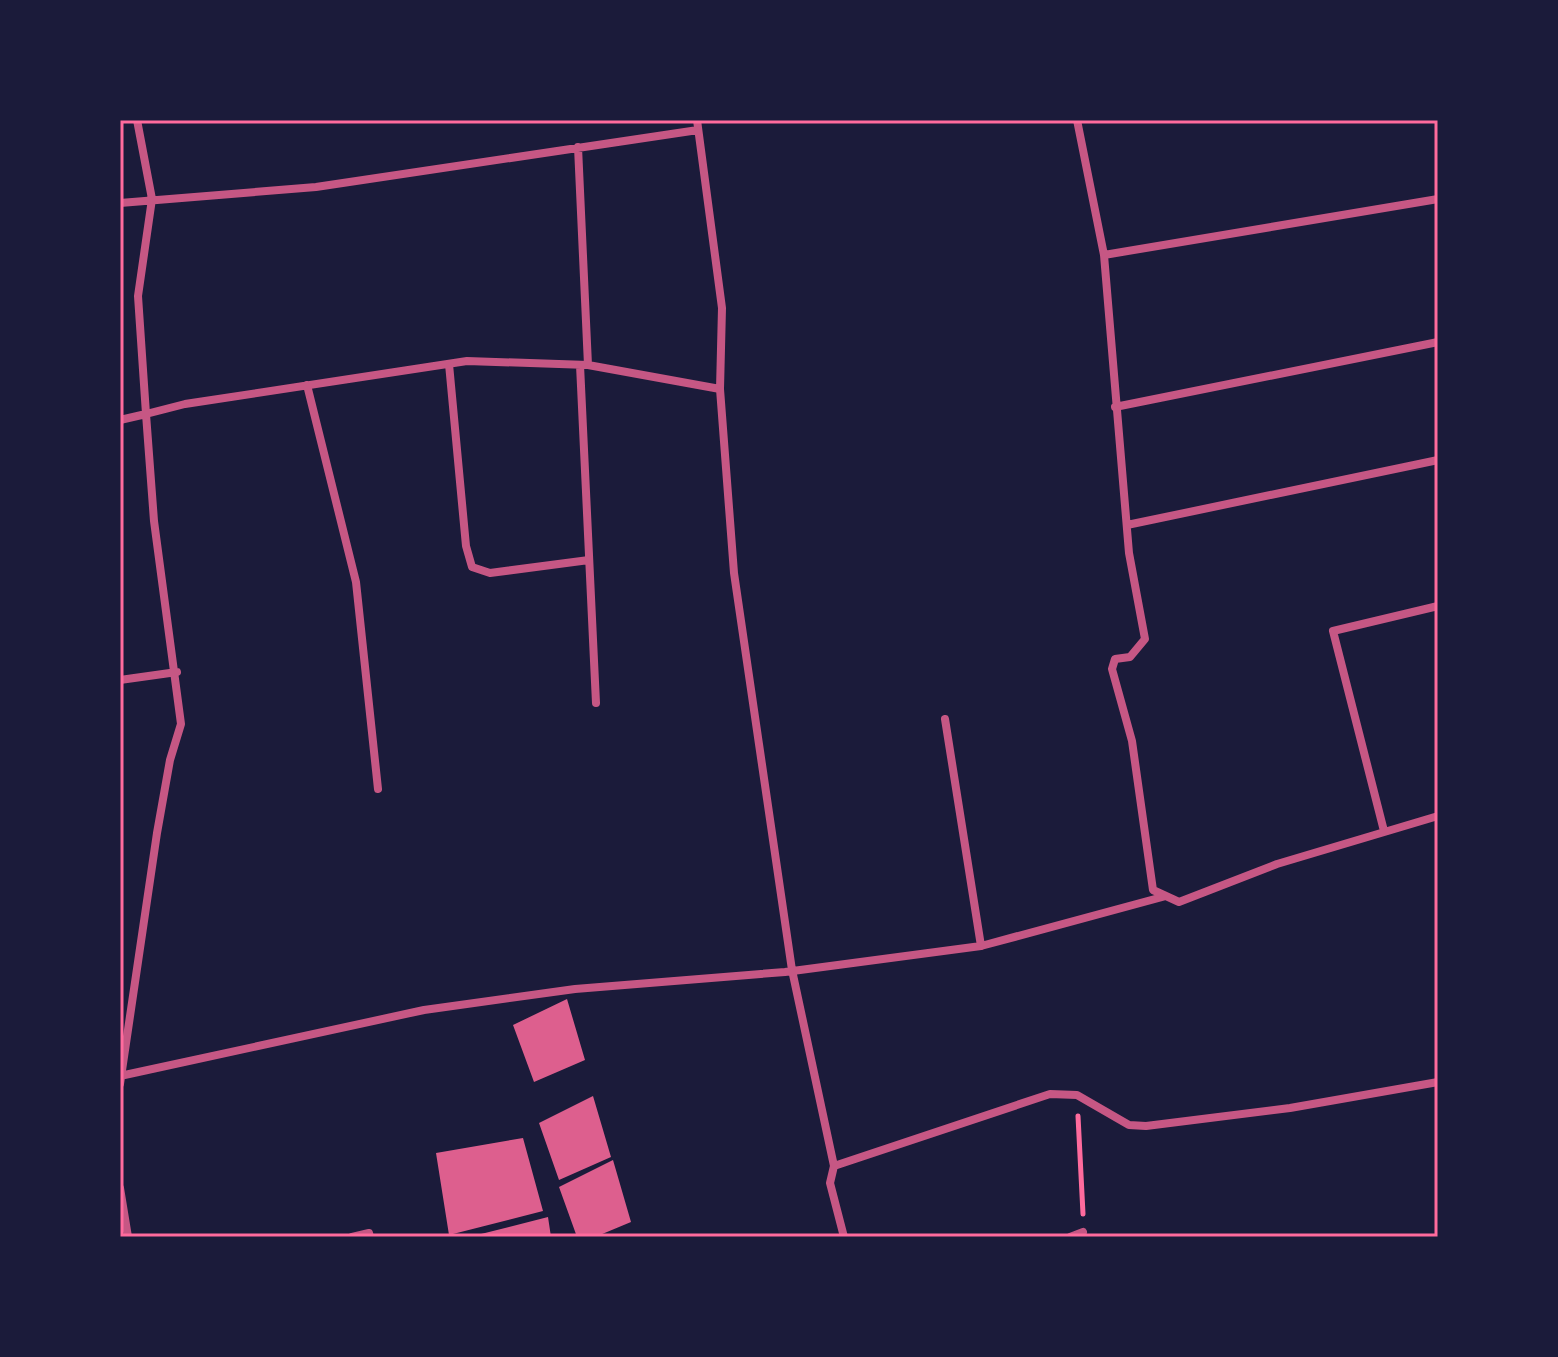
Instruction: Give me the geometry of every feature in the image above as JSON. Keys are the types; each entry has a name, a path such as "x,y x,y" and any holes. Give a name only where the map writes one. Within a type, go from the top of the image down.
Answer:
{"street":[{"path":"120,1084 157,833 170,760 181,724 177,672 154,521 146,414 138,296 152,199 137,120"},
{"path":"1077,120 1104,255 1115,407 1134,594 1145,639 1130,657 1115,659 1112,669 1132,741 1153,890 1179,902 1277,864 1438,816"},
{"path":"120,203 316,187 578,147 697,125 722,308 720,389 734,573 792,970 834,1166 830,1183 844,1237"},
{"path":"578,147 596,703"},
{"path":"1104,255 1438,199"},
{"path":"1115,407 1438,342"},
{"path":"120,420 185,404 449,364 584,365 720,389"},
{"path":"449,364 466,546 472,567 490,573 589,560"},
{"path":"307,385 356,582 378,789"},
{"path":"1127,525 1438,460"},
{"path":"1384,831 1333,631 1438,606"},
{"path":"120,680 177,672"},
{"path":"945,719 981,946"},
{"path":"120,1076 424,1010 575,989 792,970 981,946 1166,896"},
{"path":"834,1166 1050,1094 1077,1095 1129,1125 1146,1126 1290,1108 1438,1082"},
{"path":"120,1188 128,1237"},
{"path":"1070,1237 1083,1232"},
{"path":"352,1237 369,1233 370,1237"}],"path":[{"path":"1077,1095 1083,1232"}],"building":[{"path":"567,999 585,1060 534,1082 513,1025"},
{"path":"593,1096 611,1157 559,1180 539,1123"},
{"path":"523,1138 543,1211 449,1235 436,1153"},
{"path":"613,1160 631,1222 595,1237 577,1237 559,1187"},
{"path":"548,1217 551,1237 473,1237 473,1236"}]}
